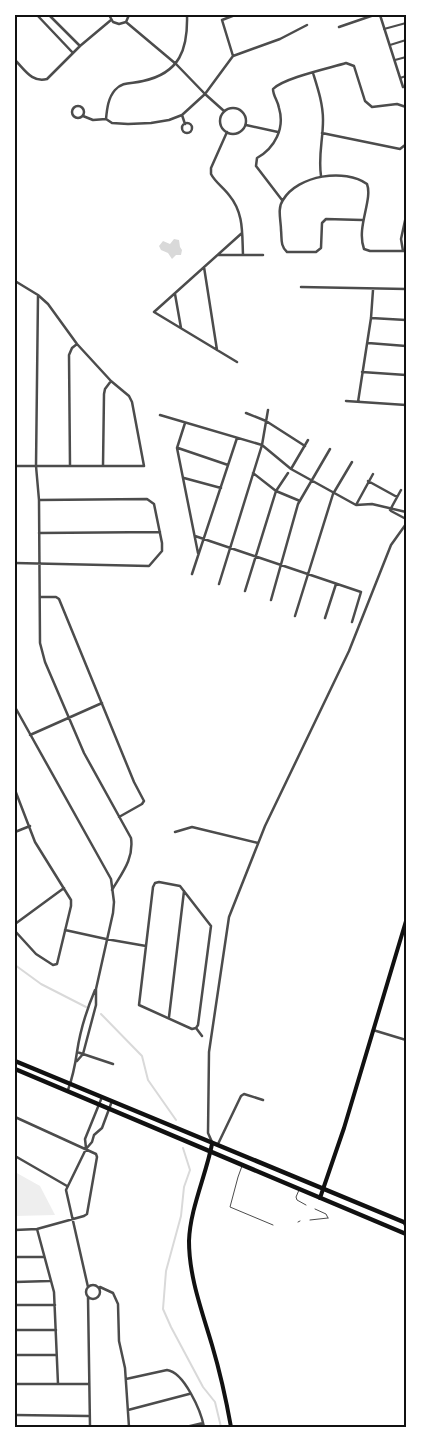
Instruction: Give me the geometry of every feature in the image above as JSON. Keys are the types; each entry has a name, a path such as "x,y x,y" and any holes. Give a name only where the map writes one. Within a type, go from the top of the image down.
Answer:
{"highway":[{"path":"15,1061 404,1222"},
{"path":"15,1069 406,1234"}],"main road":[{"path":"320,1198 406,921"},
{"path":"212,1144 191,1225 190,1256 196,1289 224,1386 231,1427"}],"street":[{"path":"37,15 73,53"},
{"path":"44,22 49,15 80,46"},
{"path":"109,15 111,20 120,24 126,22 129,15"},
{"path":"106,119 109,100 116,89 123,83 142,82 156,77 176,64 186,44 188,35 187,15"},
{"path":"233,56 222,20 235,15"},
{"path":"360,15 362,19"},
{"path":"338,27 374,15"},
{"path":"380,15 403,87"},
{"path":"15,60 33,78 40,80 47,78 80,46 111,20"},
{"path":"126,22 176,64 224,111"},
{"path":"384,29 406,23"},
{"path":"83,116 84,112 81,107 74,108 72,112 74,117 83,116 93,120 106,119 112,123 140,124 169,120 182,115 205,94 233,56 280,39 308,26"},
{"path":"390,45 406,40"},
{"path":"395,60 406,57"},
{"path":"282,200 256,166 258,158 270,149 279,132 281,115 273,89 279,84 346,63 354,66 365,101 372,107 397,104 406,107"},
{"path":"313,73 322,102 322,133 319,160 321,176"},
{"path":"400,78 406,76"},
{"path":"232,108 240,110 245,116 246,125 238,133 227,132 220,122 220,118 224,111 232,108"},
{"path":"182,115 185,124"},
{"path":"246,125 279,132"},
{"path":"227,132 210,168 210,174 233,200 242,220 243,255"},
{"path":"322,133 400,149 405,146 406,139"},
{"path":"362,220 326,219 322,223 321,248 316,252 287,252 282,245 280,211 282,200 302,184 321,176 349,177 367,184 369,188 362,220 362,243 364,249 370,251 404,251 401,239 406,216"},
{"path":"237,362 154,312 242,233"},
{"path":"218,255 263,255"},
{"path":"204,267 217,350"},
{"path":"15,281 38,295 48,304 77,344 111,381 129,396 132,402 144,466 15,466"},
{"path":"301,288 406,289"},
{"path":"358,402 368,343 373,290"},
{"path":"175,294 181,328"},
{"path":"38,295 36,466 39,500 41,651 84,753 131,838 132,847 128,864 112,890"},
{"path":"371,318 406,320"},
{"path":"368,343 406,346"},
{"path":"70,466 69,355 72,348 77,344"},
{"path":"362,372 406,375"},
{"path":"103,466 104,394 111,381"},
{"path":"346,401 406,405"},
{"path":"219,584 262,445 268,410"},
{"path":"246,412 266,421 305,446"},
{"path":"160,415 262,445 291,469 334,494 356,505 372,504 390,510 406,519"},
{"path":"185,423 177,448 198,555"},
{"path":"192,574 237,438"},
{"path":"291,469 308,440"},
{"path":"177,448 228,465"},
{"path":"271,600 300,501 330,450"},
{"path":"295,616 334,494 352,462"},
{"path":"254,473 276,491 300,501"},
{"path":"245,591 276,491 288,473"},
{"path":"356,505 373,474"},
{"path":"183,478 221,488"},
{"path":"368,481 397,497"},
{"path":"390,510 401,490"},
{"path":"15,562 150,566 162,551 154,504 147,498 39,500"},
{"path":"390,510 406,512"},
{"path":"212,1144 208,1133 209,1052 229,917 258,843 349,650 391,545 406,524"},
{"path":"39,533 160,532"},
{"path":"195,536 361,592 352,622"},
{"path":"325,618 336,584"},
{"path":"40,598 56,597 59,599 134,782 144,801 119,817"},
{"path":"30,735 68,716 102,703"},
{"path":"15,707 16,712 111,879 114,902 113,913 96,989 87,1013 77,1052 77,1061 68,1091"},
{"path":"15,790 35,842 71,900 56,964 53,965 36,954 15,931"},
{"path":"15,832 30,826"},
{"path":"176,832 192,827 258,843"},
{"path":"194,1028 198,1025 211,926 180,886 155,883 138,1000 139,1005 142,1008 194,1028 202,1036"},
{"path":"15,924 64,888"},
{"path":"169,1018 184,890"},
{"path":"65,930 146,946"},
{"path":"77,1061 83,1054 96,1005 96,989"},
{"path":"87,1013 93,1014"},
{"path":"373,1030 406,1040"},
{"path":"80,1041 86,1042"},
{"path":"77,1052 113,1064"},
{"path":"218,1144 241,1096 244,1094 263,1100"},
{"path":"86,1150 85,1139 102,1097"},
{"path":"90,1427 88,1297 86,1293 88,1287 66,1190 94,1135 102,1128 112,1101"},
{"path":"15,1117 96,1154 97,1157 88,1212 84,1216 37,1229 15,1230"},
{"path":"15,1156 67,1186"},
{"path":"37,1229 54,1292 58,1384"},
{"path":"15,1257 44,1257"},
{"path":"85,1274 92,1284 108,1289 117,1299 119,1309 119,1341 126,1379 129,1427"},
{"path":"15,1282 50,1281"},
{"path":"88,1287 92,1284"},
{"path":"88,1297 93,1299 99,1296 101,1292 100,1287"},
{"path":"15,1306 55,1305"},
{"path":"15,1330 56,1330"},
{"path":"15,1355 56,1355"},
{"path":"126,1379 167,1370 176,1373 199,1409 204,1427"},
{"path":"15,1384 89,1384"},
{"path":"128,1410 190,1394"},
{"path":"15,1415 89,1416"},
{"path":"186,1427 203,1423"}],"lane":[{"path":"243,1164 230,1206 273,1225"},
{"path":"299,1189 296,1197 297,1200 306,1205"},
{"path":"310,1220 328,1218 326,1214 315,1209"},
{"path":"404,1222 406,1229"}],"shaded area":[{"path":"174,239 179,240 182,250 181,255 176,255 172,259 159,246 163,241 170,244"},
{"path":"15,1172 40,1186 55,1215 15,1216"}],"waterway":[{"path":"15,965 41,984 86,1007"},
{"path":"101,1014 142,1056 148,1080 176,1120"},
{"path":"183,1148 190,1170 184,1187 181,1216 166,1271 163,1309 203,1387 215,1402 221,1427"}]}
